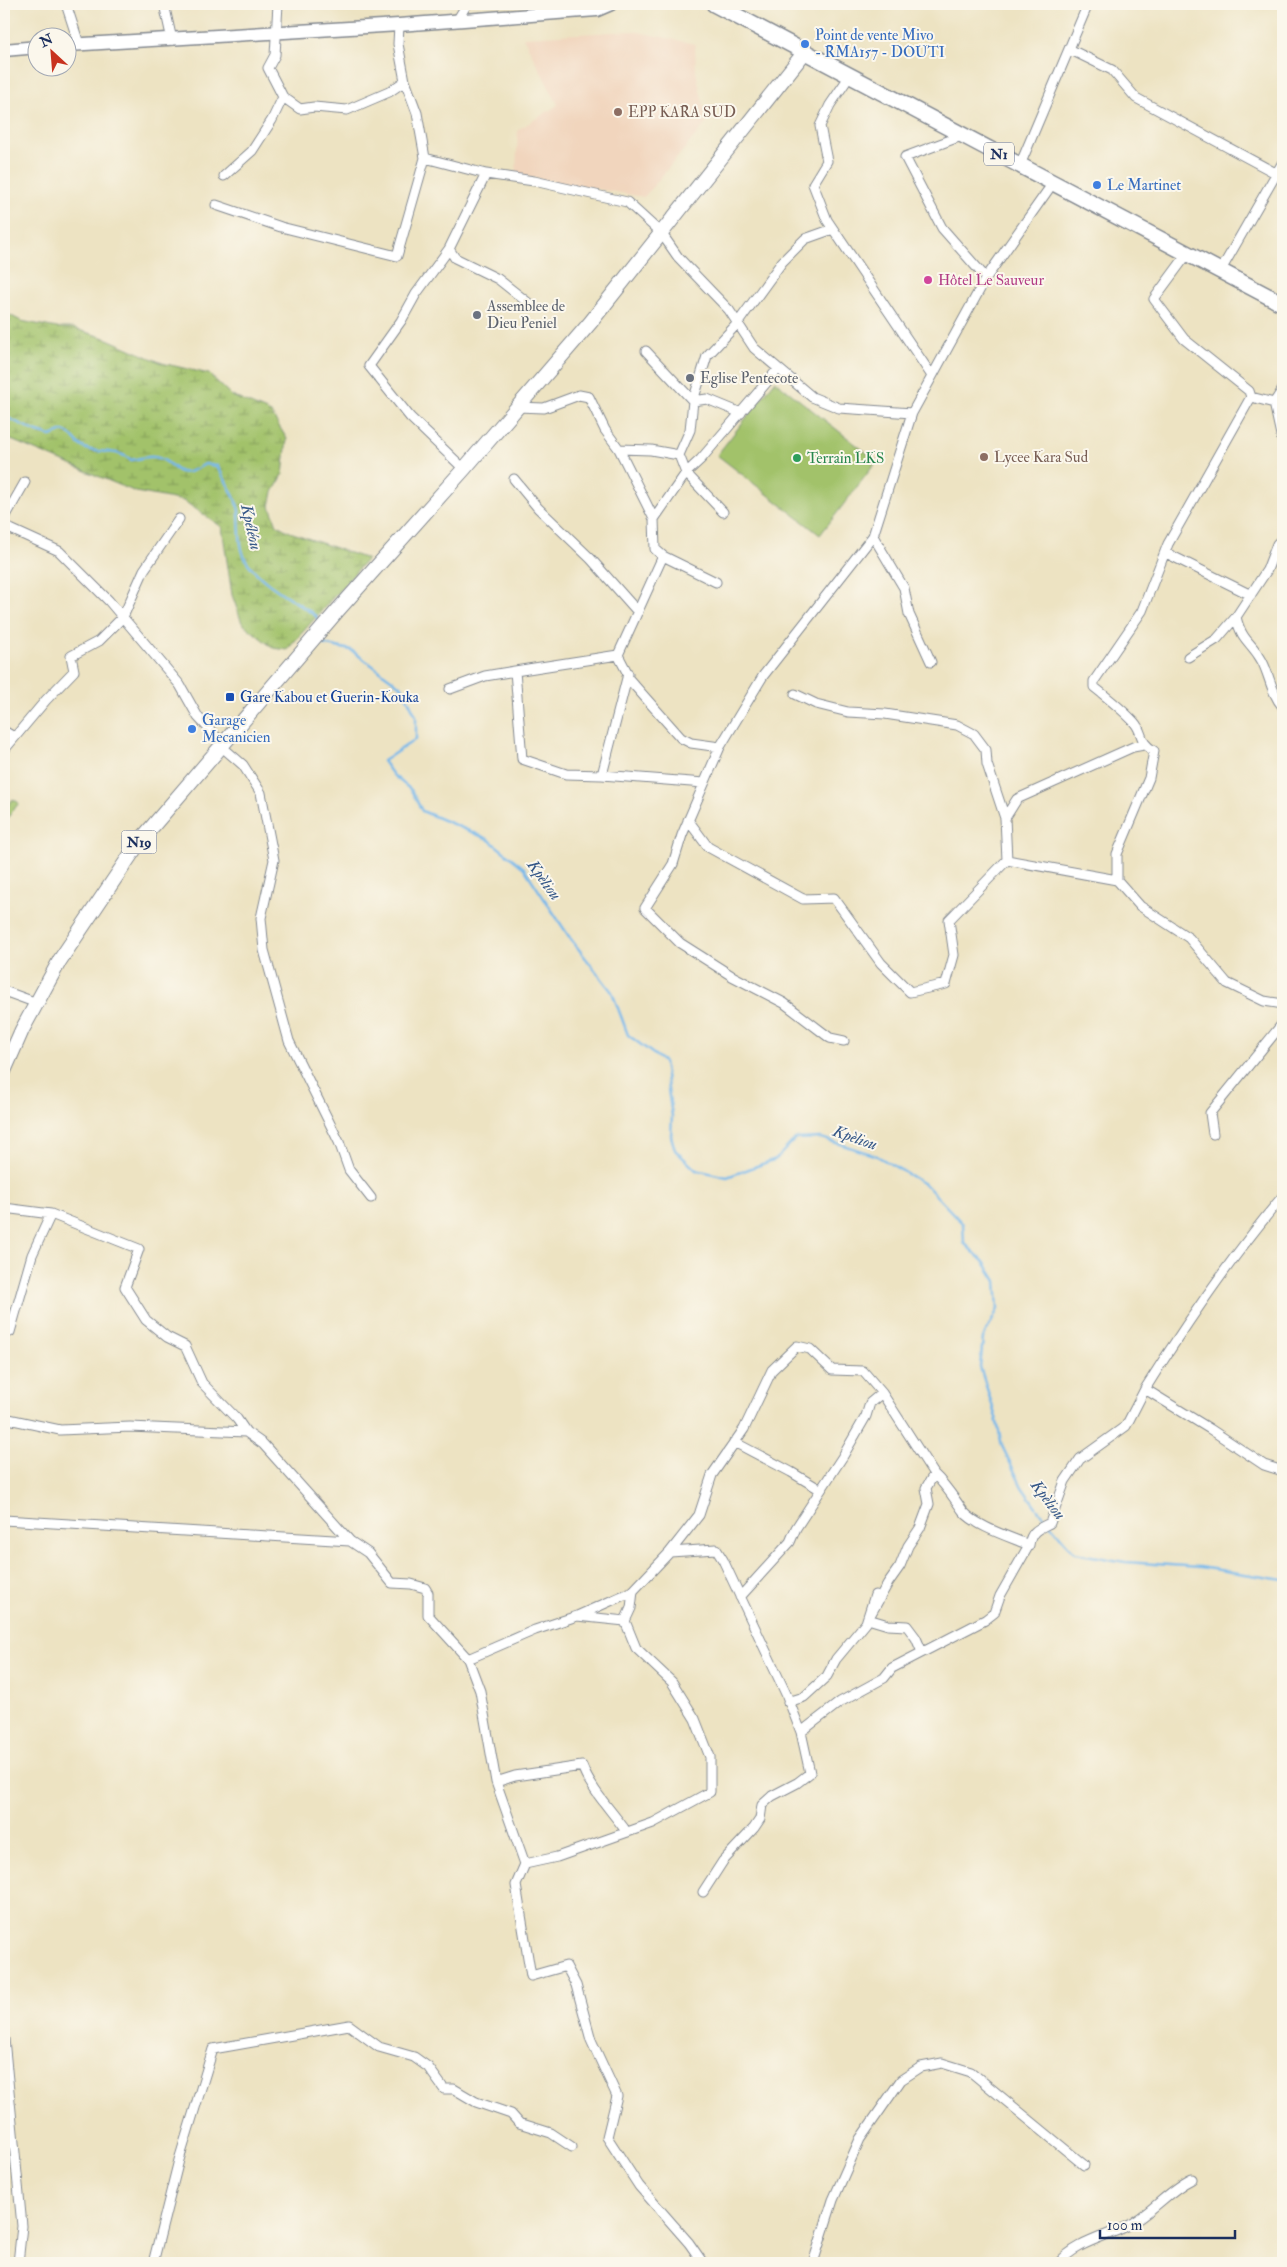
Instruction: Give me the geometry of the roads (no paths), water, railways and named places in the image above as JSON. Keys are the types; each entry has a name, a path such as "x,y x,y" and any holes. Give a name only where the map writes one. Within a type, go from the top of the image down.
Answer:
{"highway":[{"name":"N1","path":"714,4 849,77 964,135 1283,304"}],"main road":[{"path":"78,44 172,40 582,12 597,10 611,4"},
{"path":"4,50 28,48"},
{"name":"N19","path":"4,1071 37,1003 76,935 140,841 338,610 517,407 662,234 804,53"}],"street":[{"path":"66,4 70,28"},
{"path":"164,4 172,40"},
{"path":"278,4 275,55 268,68 283,97 300,109 314,107 347,110 389,92 405,81"},
{"path":"458,19 467,4"},
{"path":"1020,165 1088,4"},
{"path":"216,205 280,227 397,256 425,158 417,113 405,81 398,44 399,25"},
{"path":"1069,49 1112,70 1136,98 1281,175"},
{"path":"849,77 830,105 820,126 827,161 813,184 827,220 932,376"},
{"path":"224,176 252,151 272,120 283,97"},
{"path":"964,135 905,157 942,228 986,278"},
{"path":"425,158 486,174 534,181 627,202 662,234 678,257 729,310 754,348 812,397 839,408 912,412"},
{"path":"1221,270 1281,175 1283,162"},
{"path":"464,469 410,417 369,366 401,321 416,294 449,249 486,174"},
{"path":"844,1040 830,1038 784,1003 732,976 680,944 645,908 673,864 688,820 720,746 763,676 873,536 912,412 986,278 1052,183"},
{"path":"723,512 686,473 679,455 690,430 693,401 707,356 737,324 782,262 805,239 833,229"},
{"path":"449,249 455,258 498,279 530,306"},
{"path":"1117,880 1117,854 1149,778 1154,751 1144,745 1136,724 1093,684 1142,611 1166,554 1213,462 1251,397 1249,391 1184,339 1154,300 1188,253"},
{"path":"646,351 693,401"},
{"path":"654,519 686,473 702,459 778,370"},
{"path":"1283,389 1274,403 1283,444"},
{"path":"517,407 544,408 578,395 585,395 591,399 605,430 619,449 654,519 655,549 663,556 716,582"},
{"path":"1251,397 1274,403"},
{"path":"693,401 707,399 741,413"},
{"path":"619,449 651,450 679,455"},
{"path":"514,479 538,508 591,559 638,612"},
{"path":"4,519 25,482"},
{"path":"4,750 74,671 71,656 99,641 123,617 144,570 179,519"},
{"path":"4,526 59,551 123,617 149,651 180,685 198,717 222,745 243,765 261,793 274,860 261,918 264,950 289,1041 339,1142 349,1170 371,1198"},
{"path":"873,536 904,588 909,614 931,662"},
{"path":"1188,657 1217,639 1236,617 1267,570 1277,544 1283,538"},
{"path":"1166,554 1251,595"},
{"path":"618,655 663,556"},
{"path":"1236,617 1240,634 1260,658 1270,686 1283,707"},
{"path":"450,689 485,676 618,655"},
{"path":"602,775 628,674 618,655"},
{"path":"515,671 522,759 566,774 704,783"},
{"path":"627,677 681,738 691,743 720,746"},
{"path":"688,820 708,847 803,899 834,898 881,963 910,992 946,984 954,955 949,920 1007,860 1005,818 988,764 986,750 974,734 957,724 885,714 848,712 816,704 795,694"},
{"path":"4,731 14,737"},
{"path":"1005,818 1017,799 1133,747 1144,745"},
{"path":"1007,860 1117,880 1140,906 1189,938 1227,983 1264,1000 1283,1004"},
{"path":"4,991 37,1003"},
{"path":"1213,1134 1210,1113 1283,1023"},
{"path":"800,1732 840,1702 884,1678 892,1668 985,1620 994,1613 1000,1596 1034,1531 1050,1523 1065,1481 1080,1459 1126,1426 1145,1389 1176,1340 1246,1240 1283,1196"},
{"path":"4,1208 51,1214 139,1249 125,1287 146,1320 159,1331 185,1346 202,1383 237,1419 246,1432 263,1444 350,1541 368,1554 392,1583 411,1584 425,1588 428,1592 428,1615 468,1659 480,1691 496,1782 525,1864 516,1885 531,1976 566,1966 576,1986 591,2040 616,2096 607,2138 638,2186 689,2243 703,2263"},
{"path":"10,1332 32,1255 51,1214"},
{"path":"468,1659 535,1630 577,1616 632,1591 670,1552 699,1515 712,1475 744,1429 772,1370 797,1346 810,1349 832,1370 863,1372 882,1393 934,1474 944,1484 964,1512 993,1532 1028,1545"},
{"path":"1145,1389 1264,1465 1283,1471"},
{"path":"740,1597 790,1542 800,1521 866,1416 870,1403 882,1393"},
{"path":"4,1418 60,1430 130,1427 246,1432"},
{"path":"734,1442 821,1490"},
{"path":"788,1702 804,1697 827,1676 836,1659 860,1632 900,1566 908,1546 920,1528 929,1504 926,1488 934,1474"},
{"path":"4,1520 350,1541"},
{"path":"670,1552 716,1549 723,1560 788,1702 800,1732 810,1774 797,1784 772,1796 762,1805 760,1819 754,1828 723,1861 703,1892"},
{"path":"525,1864 557,1857 653,1823 710,1792 710,1757 695,1719 672,1682 636,1648 625,1621 631,1608 632,1591"},
{"path":"868,1619 875,1595"},
{"path":"577,1616 625,1621"},
{"path":"868,1619 888,1625 907,1626 916,1638 922,1652"},
{"path":"496,1782 515,1776 582,1766 589,1782 626,1831"},
{"path":"153,2263 179,2160 213,2048 349,2025 379,2046 414,2057 428,2067 444,2089 454,2089 476,2102 511,2114 519,2123 551,2133 572,2148"},
{"path":"4,2039 14,2124 22,2226 18,2263"},
{"path":"813,2263 833,2200 860,2139 902,2080 921,2067 942,2063 971,2072 1084,2165"},
{"path":"4,2125 14,2124"},
{"path":"1059,2263 1102,2235 1126,2226 1179,2185 1192,2179"}],"waterway":[{"name":"Kpéléou","path":"4,416 37,432 51,436 63,431 87,449 118,453 131,460 146,457 162,459 181,472 194,470 205,464 217,466 238,506 241,545 248,563 263,579 317,617 319,626"},
{"name":"Kpèliou","path":"321,639 322,644 351,650 402,687 416,716 416,739 383,761 393,775 411,790 422,811 488,839 524,868 570,938 612,992 628,1035 664,1062 672,1116 671,1136 675,1150 696,1170 727,1177 776,1159 795,1139 821,1138 877,1156 926,1185 963,1224 964,1243 984,1262 996,1281 998,1309 983,1338 980,1367 996,1417 1002,1446 1022,1487 1041,1514 1075,1553 1125,1562 1200,1567 1283,1580"}],"place":[{"name":"Point de vente Mivo - RMA157 - DOUTI","path":"805,44"},
{"name":"EPP KARA SUD","path":"618,112"},
{"name":"Le Martinet","path":"1097,185"},
{"name":"Hôtel Le Sauveur","path":"928,280"},
{"name":"Assemblee de Dieu Peniel","path":"477,315"},
{"name":"Eglise Pentecote","path":"690,378"},
{"name":"Lycee Kara Sud","path":"984,457"},
{"name":"Terrain LKS","path":"797,458"},
{"name":"Gare Kabou et Guerin-Kouka","path":"230,697"},
{"name":"Garage Mecanicien","path":"192,729"}]}
